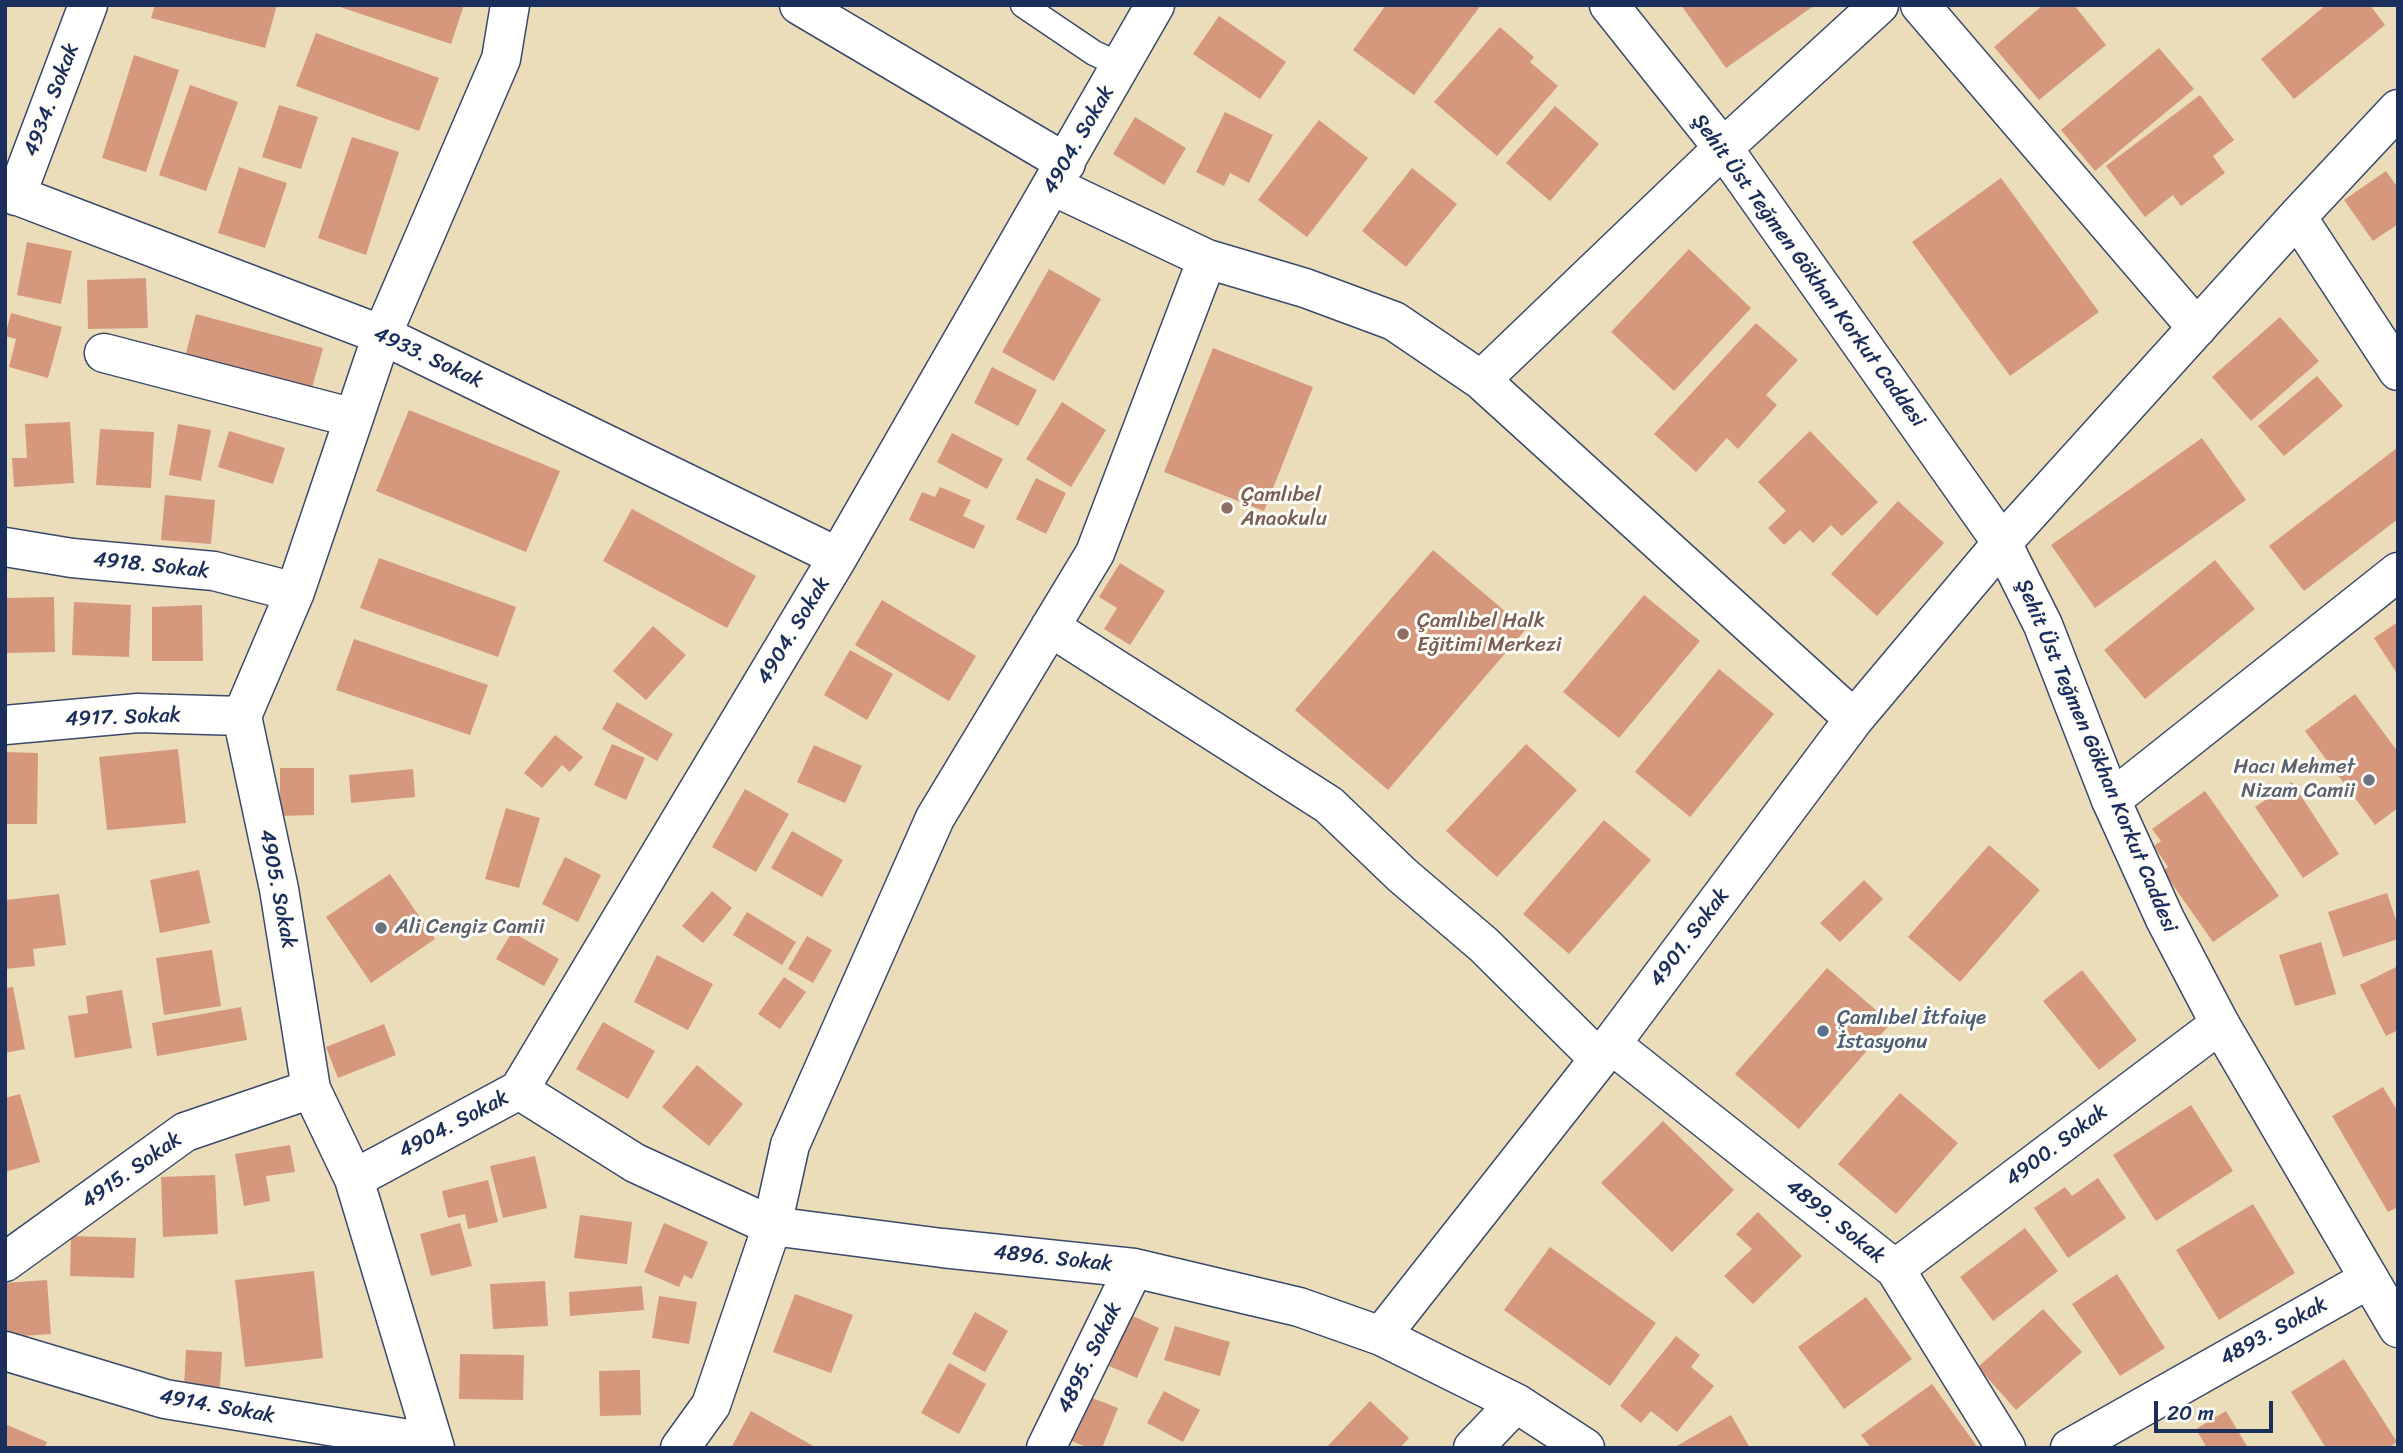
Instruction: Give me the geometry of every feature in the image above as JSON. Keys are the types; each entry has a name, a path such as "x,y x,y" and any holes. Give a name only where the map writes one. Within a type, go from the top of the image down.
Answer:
{"street":[{"name":"4934. Sokak","path":"11,193 88,5"},
{"path":"242,716 295,592 382,335 500,59 510,5"},
{"path":"799,5 1059,174 1207,259 1305,288 1394,321 1481,380 1854,719"},
{"name":"4904. Sokak","path":"354,1179 519,1090 838,557 1155,5"},
{"name":"Şehit Üst Teğmen Gökhan Korkut Caddesi","path":"1609,5 1723,148 2002,543 2043,625 2111,800 2165,919 2220,1024 2386,1298"},
{"path":"1481,380 1723,148 1879,5"},
{"path":"1920,5 2197,328"},
{"name":"4901. Sokak","path":"1381,1336 1605,1051 1854,719 2002,543 2398,109"},
{"name":"4933. Sokak","path":"11,193 382,335 838,557"},
{"path":"2297,218 2398,371"},
{"path":"680,1448 711,1405 772,1226 790,1145 935,818 1095,553 1207,259"},
{"path":"104,353 354,418"},
{"name":"4918. Sokak","path":"5,547 72,558 214,571 295,592"},
{"path":"2111,800 2398,572"},
{"name":"4899. Sokak","path":"1050,627 1329,805 1402,875 1605,1051 1895,1269 2006,1448"},
{"name":"4917. Sokak","path":"5,725 138,713 242,716"},
{"name":"4905. Sokak","path":"242,716 279,888 311,1089 354,1179 434,1445"},
{"name":"4900. Sokak","path":"1895,1269 2220,1024"},
{"name":"4915. Sokak","path":"5,1262 186,1132 311,1089"},
{"name":"4896. Sokak","path":"519,1090 635,1163 772,1226 943,1248 1134,1268 1299,1307 1381,1336 1516,1403 1585,1448"},
{"name":"4895. Sokak","path":"1046,1448 1134,1268"},
{"name":"4893. Sokak","path":"2070,1448 2386,1298"},
{"name":"4914. Sokak","path":"5,1351 165,1399 434,1445"},
{"path":"1473,1448 1516,1403"}],"lane":[{"path":"1023,5 1094,53 1122,66"}],"building":[{"path":"155,5 277,5 265,48 151,18"},
{"path":"334,5 464,5 451,44"},
{"path":"1386,5 1481,5 1414,95 1353,50"},
{"path":"1681,5 1815,5 1726,68"},
{"path":"2043,5 2074,5 2106,45 2039,100 1994,47"},
{"path":"2326,5 2370,5 2385,25 2294,99 2261,59"},
{"path":"1219,16 1286,62 1260,99 1193,54"},
{"path":"1500,27 1534,57 1530,62 1558,86 1497,156 1434,102"},
{"path":"316,33 439,78 419,131 296,86"},
{"path":"2159,48 2194,89 2095,171 2061,130"},
{"path":"134,55 179,70 146,172 102,158"},
{"path":"190,85 238,102 206,191 159,175"},
{"path":"2200,95 2234,140 2213,156 2225,173 2181,206 2173,195 2145,217 2106,166"},
{"path":"279,105 318,117 301,169 262,157"},
{"path":"1555,106 1599,144 1550,201 1506,163"},
{"path":"1225,112 1273,135 1249,183 1230,173 1224,186 1196,172"},
{"path":"1135,117 1186,148 1164,185 1113,154"},
{"path":"1319,120 1368,158 1307,237 1258,200"},
{"path":"352,137 399,152 366,255 318,238"},
{"path":"239,167 287,183 265,248 218,233"},
{"path":"1412,168 1457,204 1406,267 1362,231"},
{"path":"2386,171 2398,188 2398,224 2373,241 2344,200"},
{"path":"2001,178 2099,312 2010,376 1912,242"},
{"path":"27,242 72,251 61,304 17,295"},
{"path":"1689,249 1751,308 1674,391 1611,332"},
{"path":"1049,269 1101,299 1054,381 1002,352"},
{"path":"146,278 148,328 88,329 87,280"},
{"path":"11,313 62,327 48,378 9,367 16,339 5,336"},
{"path":"196,314 323,348 309,399 183,365"},
{"path":"2280,317 2319,361 2251,421 2212,377"},
{"path":"1756,323 1798,360 1766,395 1777,405 1738,449 1727,438 1696,472 1654,434"},
{"path":"1213,348 1313,387 1264,511 1164,472"},
{"path":"992,367 1037,390 1018,426 974,403"},
{"path":"2317,376 2343,406 2284,456 2258,426"},
{"path":"1062,402 1106,430 1071,487 1026,459"},
{"path":"409,410 560,471 526,552 376,491"},
{"path":"70,422 74,483 14,487 12,458 27,458 25,424"},
{"path":"178,424 211,430 201,481 169,475"},
{"path":"100,429 154,432 151,488 96,485"},
{"path":"229,431 285,448 273,484 218,467"},
{"path":"1810,431 1878,502 1842,536 1831,525 1813,543 1800,530 1784,545 1768,528 1786,511 1758,482"},
{"path":"952,433 1003,459 987,489 937,462"},
{"path":"2202,438 2246,500 2095,608 2051,545"},
{"path":"2397,448 2398,519 2304,591 2269,546"},
{"path":"1036,478 1066,493 1046,534 1016,519"},
{"path":"940,487 971,500 963,516 985,526 974,549 909,520 922,492 935,497"},
{"path":"165,495 215,500 211,544 161,540"},
{"path":"1898,501 1944,543 1877,616 1831,574"},
{"path":"632,509 756,576 727,628 603,561"},
{"path":"1433,550 1526,629 1388,790 1295,710"},
{"path":"379,558 516,607 498,657 360,608"},
{"path":"2215,560 2255,609 2145,699 2104,650"},
{"path":"1120,563 1165,591 1130,645 1104,629 1117,608 1099,597"},
{"path":"1644,595 1700,641 1619,738 1563,692"},
{"path":"54,597 55,652 5,653 5,598"},
{"path":"882,600 976,656 949,701 855,645"},
{"path":"74,602 131,605 129,657 72,655"},
{"path":"202,605 203,661 152,661 152,607"},
{"path":"2398,622 2398,675 2374,638"},
{"path":"653,626 686,655 646,700 613,671"},
{"path":"354,639 488,685 470,735 336,690"},
{"path":"850,650 893,674 867,720 824,695"},
{"path":"1719,669 1774,714 1690,817 1635,772"},
{"name":"Hacı Mehmet Nizam Camii","path":"2355,694 2398,752 2398,808 2375,825 2305,731"},
{"path":"617,702 673,734 657,761 602,729"},
{"path":"555,735 583,757 570,772 562,765 542,788 524,773"},
{"path":"612,744 645,758 626,800 594,785"},
{"path":"1526,744 1577,790 1497,877 1446,831"},
{"path":"814,745 862,766 845,803 797,782"},
{"path":"178,749 186,823 107,830 99,757"},
{"path":"5,752 38,753 37,824 5,824"},
{"path":"280,768 314,768 314,815 280,816"},
{"path":"413,769 415,797 351,803 349,775"},
{"path":"2292,782 2339,854 2303,878 2255,807"},
{"path":"745,789 789,814 756,872 712,847"},
{"path":"2205,791 2279,896 2213,942 2163,871 2168,867 2154,846 2161,841 2152,829"},
{"path":"506,808 540,818 519,888 485,879"},
{"path":"1604,820 1651,860 1569,954 1523,914"},
{"path":"792,831 843,860 822,897 771,868"},
{"path":"1989,845 2040,890 1960,982 1908,937"},
{"path":"565,857 601,875 578,922 542,904"},
{"path":"199,870 210,923 160,933 150,880"},
{"name":"Ali Cengiz Camii","path":"390,874 435,939 371,983 326,917"},
{"path":"1864,880 1883,899 1840,942 1820,923"},
{"path":"712,891 732,908 703,943 682,926"},
{"path":"2387,893 2398,926 2398,939 2343,957 2328,912"},
{"path":"59,894 66,945 33,949 35,966 5,969 5,900"},
{"path":"747,912 796,942 782,965 733,935"},
{"path":"512,932 559,959 544,986 496,959"},
{"path":"807,936 832,950 813,983 788,969"},
{"path":"2321,942 2336,994 2295,1006 2279,955"},
{"path":"212,950 221,1006 164,1015 156,958"},
{"path":"657,955 713,984 688,1030 634,1002"},
{"path":"2398,966 2398,1030 2386,1036 2360,985"},
{"path":"1827,968 1891,1023 1799,1129 1735,1074"},
{"path":"2082,970 2137,1040 2099,1070 2043,1001"},
{"path":"784,977 806,992 780,1029 758,1014"},
{"path":"13,987 25,1049 5,1053 5,988"},
{"path":"122,990 132,1048 75,1058 68,1016 88,1013 86,996"},
{"path":"241,1007 247,1040 157,1056 152,1023"},
{"path":"603,1022 655,1051 628,1099 576,1069"},
{"path":"384,1024 396,1055 338,1078 326,1047"},
{"path":"697,1065 743,1104 709,1146 662,1107"},
{"path":"2383,1087 2398,1112 2398,1207 2388,1212 2332,1116"},
{"path":"1900,1093 1958,1143 1896,1214 1838,1164"},
{"path":"20,1094 40,1162 5,1172 5,1098"},
{"path":"2191,1105 2233,1171 2156,1221 2113,1155"},
{"path":"1663,1121 1734,1190 1672,1252 1601,1183"},
{"path":"290,1145 295,1172 266,1176 270,1201 244,1206 235,1154"},
{"path":"535,1156 547,1208 503,1218 490,1166"},
{"path":"215,1175 218,1234 163,1237 161,1177"},
{"path":"2098,1178 2126,1218 2068,1258 2034,1208 2065,1187 2072,1196"},
{"path":"488,1180 498,1222 468,1229 465,1214 448,1218 442,1191"},
{"path":"2253,1204 2295,1273 2219,1320 2176,1250"},
{"path":"1758,1212 1802,1256 1753,1304 1724,1276 1752,1249 1736,1234"},
{"path":"580,1215 632,1222 627,1264 574,1258"},
{"path":"460,1223 472,1266 431,1276 420,1234"},
{"path":"664,1223 708,1242 692,1279 684,1275 679,1287 644,1272"},
{"path":"2025,1228 2058,1271 1993,1321 1960,1277"},
{"path":"71,1236 136,1238 134,1278 70,1276"},
{"path":"1550,1247 1656,1323 1610,1386 1504,1310"},
{"path":"314,1271 323,1358 245,1367 235,1280"},
{"path":"2117,1274 2165,1348 2120,1376 2072,1304"},
{"path":"47,1280 51,1334 5,1337 5,1283"},
{"path":"545,1281 548,1326 493,1329 490,1284"},
{"path":"642,1286 644,1310 570,1316 569,1292"},
{"path":"795,1294 853,1315 831,1373 773,1352"},
{"path":"659,1296 697,1302 689,1344 652,1338"},
{"path":"1866,1297 1912,1359 1844,1409 1798,1347"},
{"path":"2043,1309 2082,1352 2016,1410 1978,1367"},
{"path":"975,1312 1008,1331 985,1372 952,1354"},
{"path":"1131,1315 1159,1328 1137,1378 1109,1366"},
{"path":"1175,1326 1230,1342 1220,1376 1164,1360"},
{"path":"1676,1336 1700,1355 1691,1367 1714,1386 1677,1432 1651,1411 1641,1423 1620,1406"},
{"path":"186,1350 222,1352 220,1387 184,1386"},
{"path":"460,1354 524,1355 523,1400 459,1399"},
{"path":"2344,1359 2397,1442 2389,1448 2326,1448 2291,1392"},
{"path":"949,1363 986,1384 959,1434 921,1413"},
{"path":"640,1370 641,1415 600,1416 599,1371"},
{"path":"1932,1384 1976,1445 1973,1448 1871,1448 1861,1435"},
{"path":"1164,1391 1200,1410 1183,1442 1147,1423"},
{"path":"1087,1396 1118,1408 1102,1448 1089,1448 1069,1440"},
{"path":"1370,1401 1409,1438 1400,1448 1326,1448"},
{"path":"751,1411 817,1448 731,1448"},
{"path":"2226,1411 2248,1448 2207,1448 2196,1429"},
{"path":"1731,1415 1750,1448 1673,1448"},
{"path":"5,1424 47,1442 44,1448 5,1448"}],"place":[{"name":"Çamlıbel Anaokulu","path":"1227,508"},
{"name":"Çamlıbel Halk Eğitimi Merkezi","path":"1403,634"},
{"name":"Hacı Mehmet Nizam Camii","path":"2369,780"},
{"name":"Ali Cengiz Camii","path":"381,928"},
{"name":"Çamlıbel İtfaiye İstasyonu","path":"1823,1031"}]}
